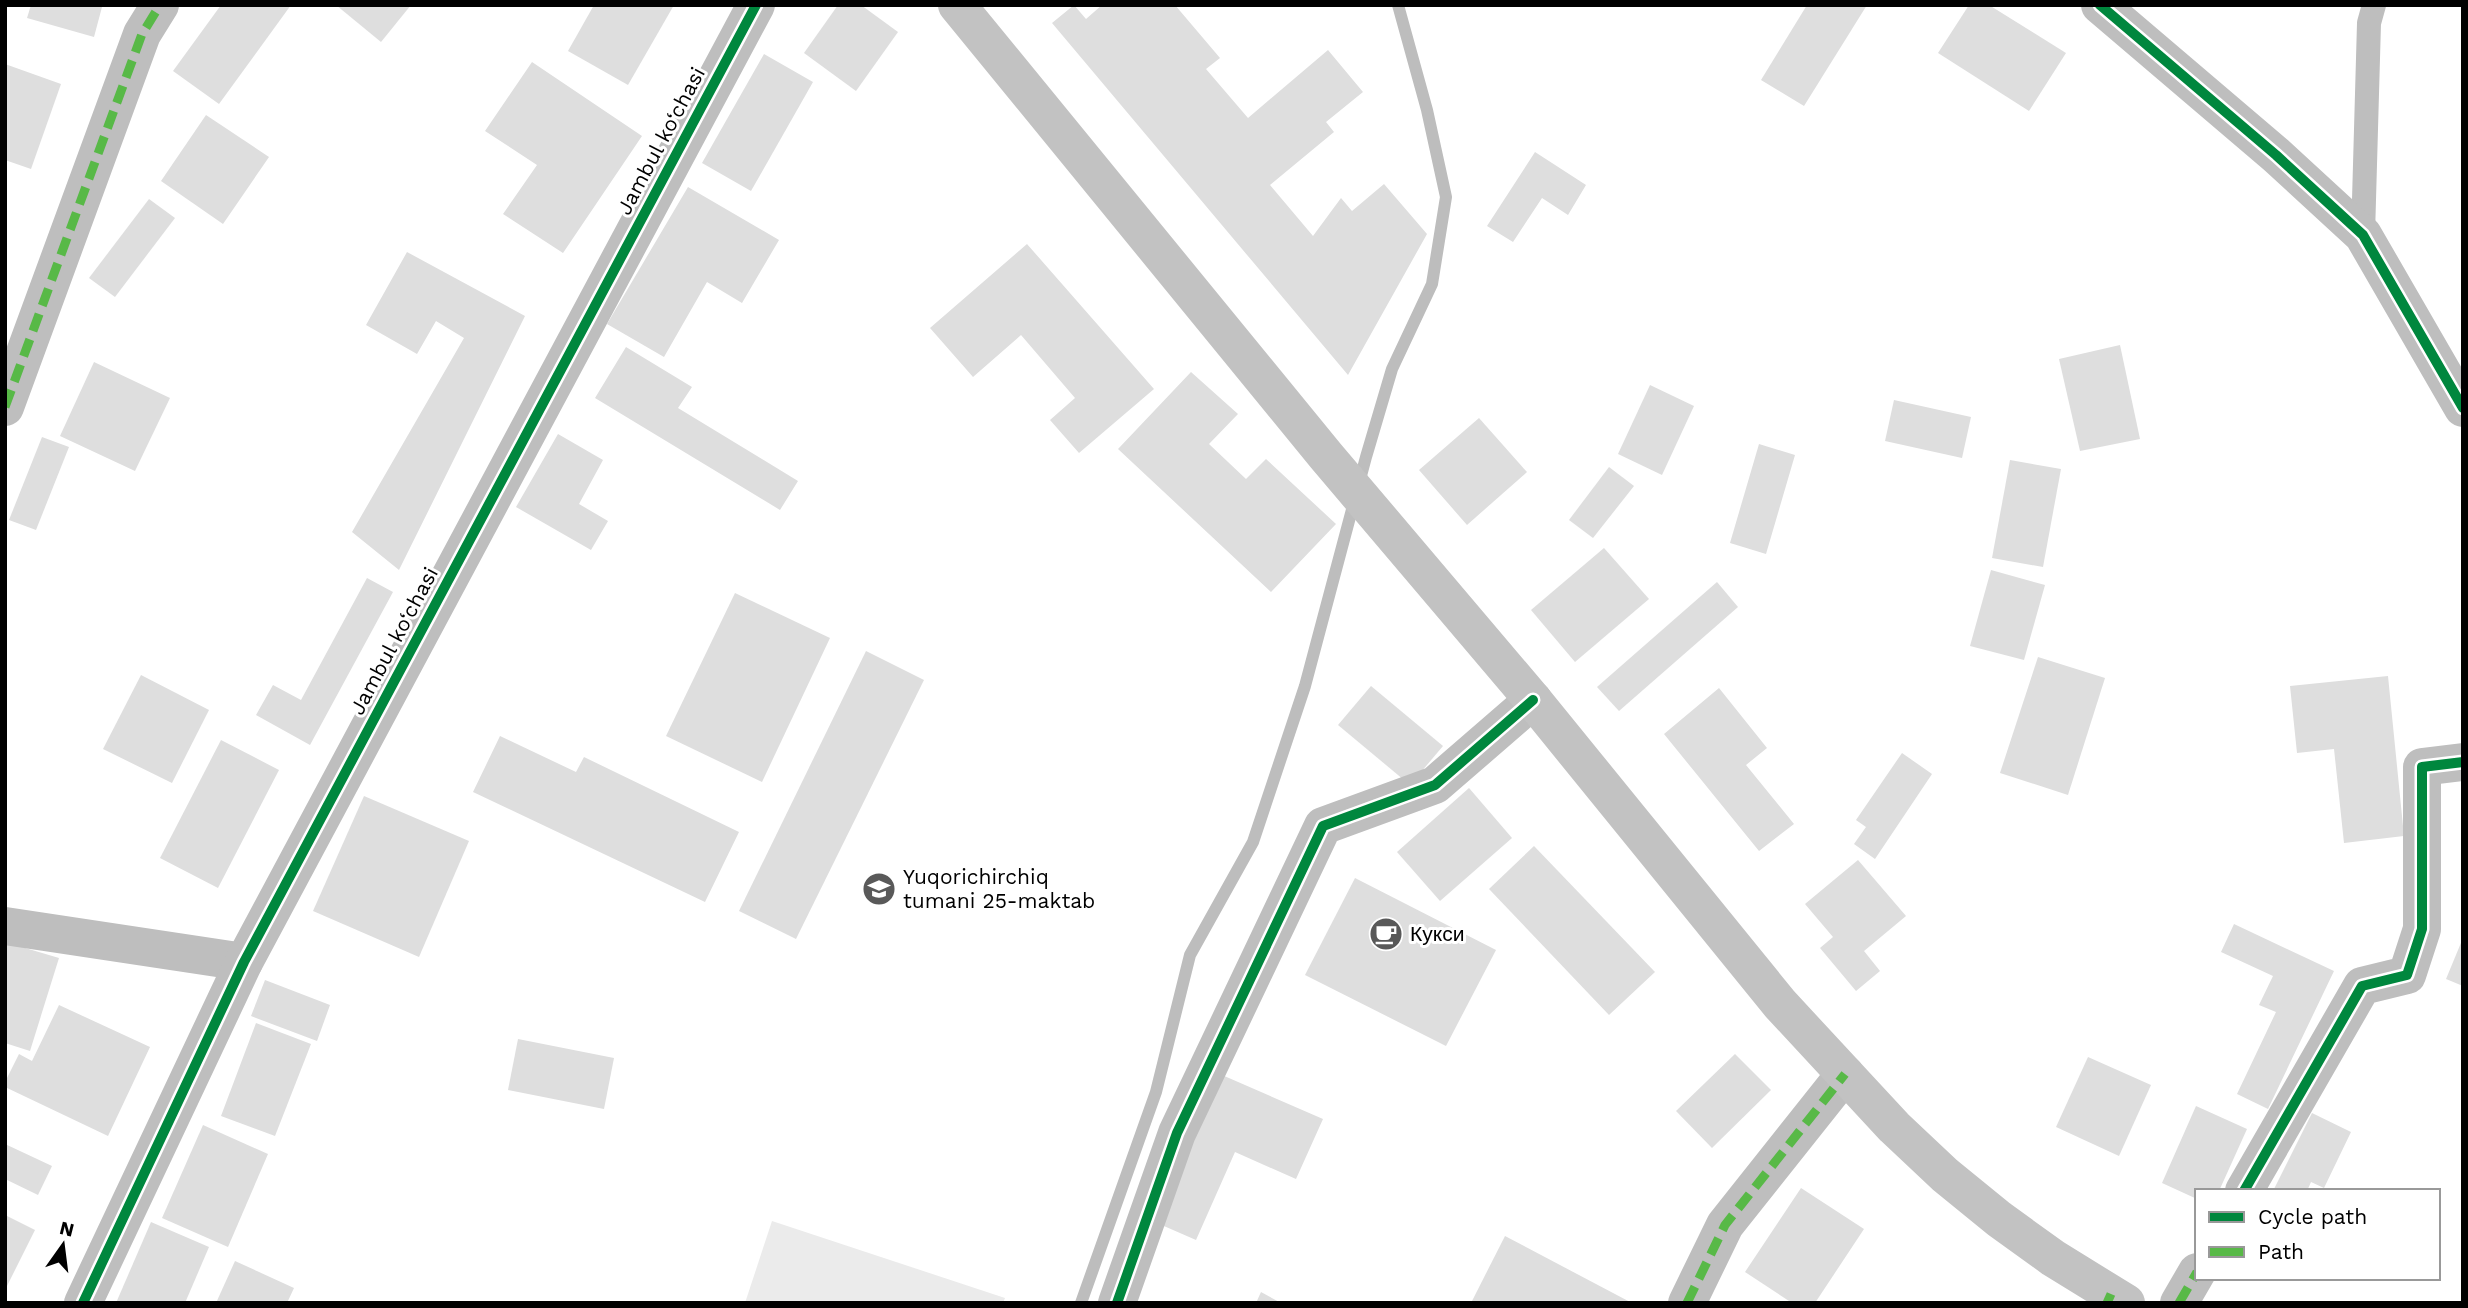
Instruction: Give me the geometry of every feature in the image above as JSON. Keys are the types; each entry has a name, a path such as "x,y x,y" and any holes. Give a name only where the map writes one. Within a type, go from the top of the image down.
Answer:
{"main road":[{"path":"957,5 1326,456 1533,700 1780,1004 1894,1127 1956,1184 1998,1219 2114,1300"}],"street":[{"path":"5,407 142,34 160,5"},
{"name":"Jambul ko‘chasi","path":"83,1303 244,962 755,5"},
{"path":"2100,5 2276,155 2363,235 2463,408"},
{"path":"1117,1303 1177,1133 1323,825 1435,785 1533,700"},
{"path":"2245,1189 2362,986 2407,975 2422,929 2422,767 2463,762"},
{"path":"5,926 244,962"},
{"path":"1687,1303 1726,1225 1845,1074"},
{"path":"2179,1303 2195,1275"}],"lane":[{"path":"2363,235 2369,23 2374,5"}],"shaded area":[{"path":"772,1221 1005,1298 1003,1303 745,1303"}],"building":[{"path":"31,5 102,7 94,37 27,18"},
{"path":"221,5 291,5 219,104 173,71"},
{"path":"336,5 411,5 381,42"},
{"path":"594,5 674,5 628,85 568,51"},
{"path":"838,5 861,5 898,32 856,91 804,53"},
{"path":"1074,5 1086,19 1102,5 1175,5 1220,58 1206,69 1248,118 1328,50 1363,92 1326,122 1334,132 1270,185 1313,236 1341,198 1352,211 1384,184 1427,234 1348,375 1052,23"},
{"path":"1807,5 1867,5 1804,106 1761,80"},
{"path":"1969,5 1989,5 2066,53 2029,111 1938,53"},
{"path":"764,54 813,82 751,191 702,163"},
{"path":"532,62 642,136 563,253 503,214 537,165 485,131"},
{"path":"5,64 61,84 31,169 5,160"},
{"path":"206,115 269,157 223,224 161,181"},
{"path":"1535,152 1586,185 1568,215 1542,198 1513,242 1487,226"},
{"path":"688,187 779,240 742,303 707,282 664,357 607,324"},
{"path":"149,199 175,218 115,297 89,278"},
{"path":"1027,244 1154,389 1079,453 1050,420 1075,398 1021,335 973,377 930,328"},
{"path":"407,252 525,316 399,570 352,532 464,338 436,321 417,354 366,325"},
{"path":"2120,345 2140,439 2080,451 2059,359"},
{"path":"626,347 692,387 678,408 798,481 780,510 595,398"},
{"path":"94,362 170,398 135,471 60,436"},
{"path":"1191,372 1238,414 1209,444 1246,479 1266,459 1336,524 1271,592 1118,449"},
{"path":"1650,385 1694,406 1662,475 1618,454"},
{"path":"1894,400 1971,417 1962,458 1885,441"},
{"path":"1479,418 1527,472 1467,525 1419,470"},
{"path":"558,434 603,460 579,504 608,521 591,550 516,507"},
{"path":"42,437 69,447 36,530 9,520"},
{"path":"1759,444 1795,455 1766,554 1730,543"},
{"path":"2010,460 2061,469 2043,567 1992,558"},
{"path":"1609,467 1634,486 1593,538 1569,520"},
{"path":"1604,548 1649,599 1575,662 1531,610"},
{"path":"1991,570 2045,585 2024,660 1970,646"},
{"path":"367,578 393,592 310,745 256,715 273,685 301,700"},
{"path":"1717,582 1738,607 1619,711 1597,687"},
{"path":"735,593 830,638 762,782 666,736"},
{"path":"866,651 924,680 796,939 739,911"},
{"path":"2038,657 2105,678 2068,795 2000,773"},
{"path":"141,675 209,710 172,783 103,749"},
{"path":"2388,676 2404,836 2344,843 2334,749 2297,753 2290,686"},
{"path":"1371,686 1443,746 1410,785 1338,725"},
{"path":"1719,688 1767,748 1746,765 1794,824 1759,851 1664,734"},
{"path":"500,736 576,772 584,757 739,832 705,902 473,792"},
{"path":"221,740 279,770 218,888 160,858"},
{"path":"1902,753 1932,774 1875,859 1854,844 1866,827 1856,820"},
{"path":"1469,788 1512,838 1440,901 1397,852"},
{"path":"364,796 469,841 419,957 313,911"},
{"path":"1534,846 1655,972 1609,1015 1489,889"},
{"path":"1858,860 1906,916 1864,951 1880,971 1856,991 1820,948 1833,937 1805,904"},
{"path":"1355,878 1496,950 1446,1046 1305,975"},
{"path":"2234,924 2334,971 2268,1109 2237,1094 2276,1012 2259,1005 2273,976 2221,952"},
{"path":"2463,938 2463,986 2446,979"},
{"path":"5,942 59,958 30,1051 5,1043"},
{"path":"265,980 330,1005 317,1041 251,1016"},
{"path":"59,1005 150,1047 108,1136 5,1087 19,1054 32,1061"},
{"path":"256,1023 311,1044 275,1136 221,1116"},
{"path":"518,1039 614,1058 604,1109 508,1090"},
{"path":"1735,1054 1771,1090 1712,1148 1676,1111"},
{"path":"2088,1057 2151,1085 2119,1156 2056,1127"},
{"path":"1222,1075 1323,1119 1296,1179 1235,1152 1196,1240 1157,1223"},
{"path":"2196,1106 2247,1129 2220,1189 2195,1189 2195,1198 2162,1183"},
{"path":"2312,1113 2351,1132 2324,1188 2311,1182 2308,1189 2274,1189"},
{"path":"203,1125 268,1154 228,1247 162,1218"},
{"path":"5,1144 52,1166 38,1195 5,1179"},
{"path":"1801,1188 1864,1229 1815,1303 1792,1303 1745,1272"},
{"path":"5,1215 35,1230 5,1290"},
{"path":"151,1222 209,1247 185,1303 116,1303"},
{"path":"1505,1236 1632,1303 1471,1303"},
{"path":"235,1261 294,1288 287,1303 216,1303"},
{"path":"1261,1292 1281,1303 1256,1303"}],"waterway":[{"path":"1081,1303 1156,1092 1190,955 1253,842 1305,686 1392,369 1432,284 1446,197 1427,110 1398,5"}],"marked path":[{"path":"5,407 142,34 160,5"},
{"path":"1687,1303 1725,1225 1845,1074"},
{"path":"2179,1303 2195,1275"},
{"path":"2107,1303 2111,1294"}],"cycle path":[{"path":"83,1303 244,962 756,5"},
{"path":"2100,5 2276,155 2363,235 2463,408"},
{"path":"1117,1303 1177,1133 1323,826 1435,785 1533,700"},
{"path":"2245,1189 2362,986 2407,975 2422,929 2422,767 2463,762"}],"place":[{"name":"Yuqorichirchiq tumani 25-maktab","path":"879,889"},
{"name":"Кукси","path":"1386,934"}]}
